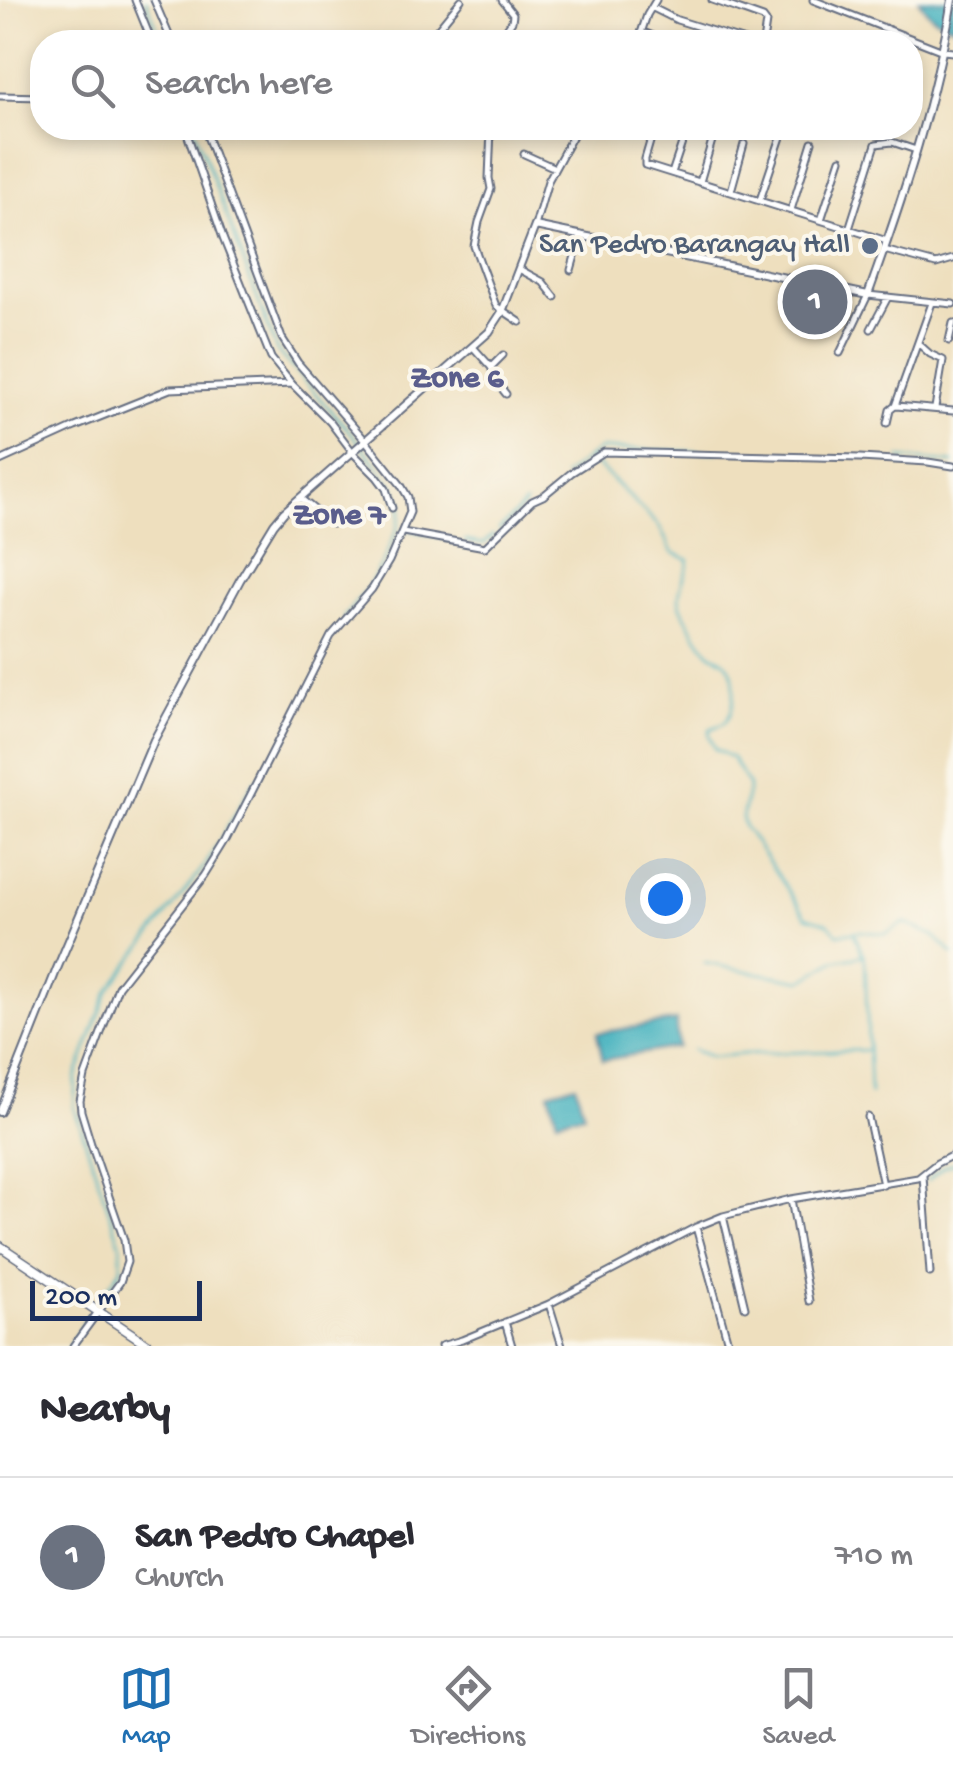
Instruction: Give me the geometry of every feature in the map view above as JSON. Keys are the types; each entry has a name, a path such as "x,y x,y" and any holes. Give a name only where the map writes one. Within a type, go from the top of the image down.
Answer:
{"main road":[{"path":"0,1246 150,1346"}],"street":[{"path":"135,0 147,30"},
{"path":"154,0 167,30"},
{"path":"437,30 461,0"},
{"path":"502,0 513,14 505,30"},
{"path":"643,30 656,0"},
{"path":"712,0 763,18 765,30"},
{"path":"813,0 895,30"},
{"path":"923,124 944,48 952,0"},
{"path":"653,8 710,30"},
{"path":"923,40 953,52"},
{"path":"0,96 30,96"},
{"path":"188,140 270,358 330,422 359,444 392,500 392,508"},
{"path":"75,1345 120,1282 127,1262 124,1240 80,1111 88,1065 118,987 206,875 227,841 331,636 372,589 410,512 408,497 359,444 282,338 208,140"},
{"path":"491,140 491,189 474,246 491,297 502,312 520,322"},
{"path":"0,1112 154,740 256,552 274,524 300,498 488,332 502,312 548,181 570,140"},
{"path":"650,140 646,165 887,241"},
{"path":"672,173 684,140"},
{"path":"700,182 712,140"},
{"path":"760,200 780,140"},
{"path":"840,354 868,295 919,140"},
{"path":"790,210 812,142"},
{"path":"849,229 876,144 892,142 916,150"},
{"path":"731,191 744,144"},
{"path":"524,154 554,168"},
{"path":"821,220 840,159"},
{"path":"535,226 868,295 953,304"},
{"path":"572,270 581,236"},
{"path":"884,250 936,264 953,259"},
{"path":"519,268 543,282 555,297"},
{"path":"871,328 888,298"},
{"path":"887,423 932,303"},
{"path":"949,341 953,323"},
{"path":"918,344 943,360 935,408"},
{"path":"473,347 506,394"},
{"path":"490,368 503,355"},
{"path":"0,462 170,389 292,384"},
{"path":"895,406 953,411"},
{"path":"402,532 486,547 532,501 604,452 828,457 953,466"},
{"path":"300,498 332,524"},
{"path":"868,1117 882,1184"},
{"path":"440,1346 550,1304 723,1216 791,1199 923,1176 953,1155"},
{"path":"923,1176 930,1273"},
{"path":"791,1199 809,1301"},
{"path":"723,1216 745,1308"},
{"path":"696,1227 729,1346"},
{"path":"550,1304 562,1346"},
{"path":"505,1322 512,1346"}],"water":[{"path":"919,0 953,0 953,26 933,17"},
{"path":"676,1021 678,1047 603,1060 597,1033"},
{"path":"575,1084 584,1113 557,1120 549,1092"}],"waterway":[{"path":"146,0 157,30"},
{"path":"198,140 277,351 353,435 392,484 402,504 398,527 384,560 368,588 343,618"},
{"path":"564,476 600,449 717,452"},
{"path":"589,457 659,526 672,552 689,560 680,603 705,648 728,665 734,686 728,718 710,729 709,735 715,749 732,758 749,786 742,818 745,827 806,916 828,923 838,934 885,934 904,923 933,935 953,954"},
{"path":"900,458 953,463"},
{"path":"499,530 525,504"},
{"path":"409,530 447,538"},
{"path":"465,541 483,544 493,535"},
{"path":"95,1307 121,1269 121,1246 74,1107 76,1077 108,991 206,864 256,779"},
{"path":"854,933 865,960 870,1094"},
{"path":"704,963 802,981 834,961 864,955"},
{"path":"693,1050 712,1057 867,1050"},
{"path":"927,1181 953,1163"},
{"path":"69,1346 90,1314"}],"place":[{"name":"San Pedro Barangay Hall","path":"870,246"},
{"name":"San Pedro Chapel","path":"815,302"}],"district":[{"name":"Zone 6","path":"457,380"},
{"name":"Zone 7","path":"339,517"}]}
